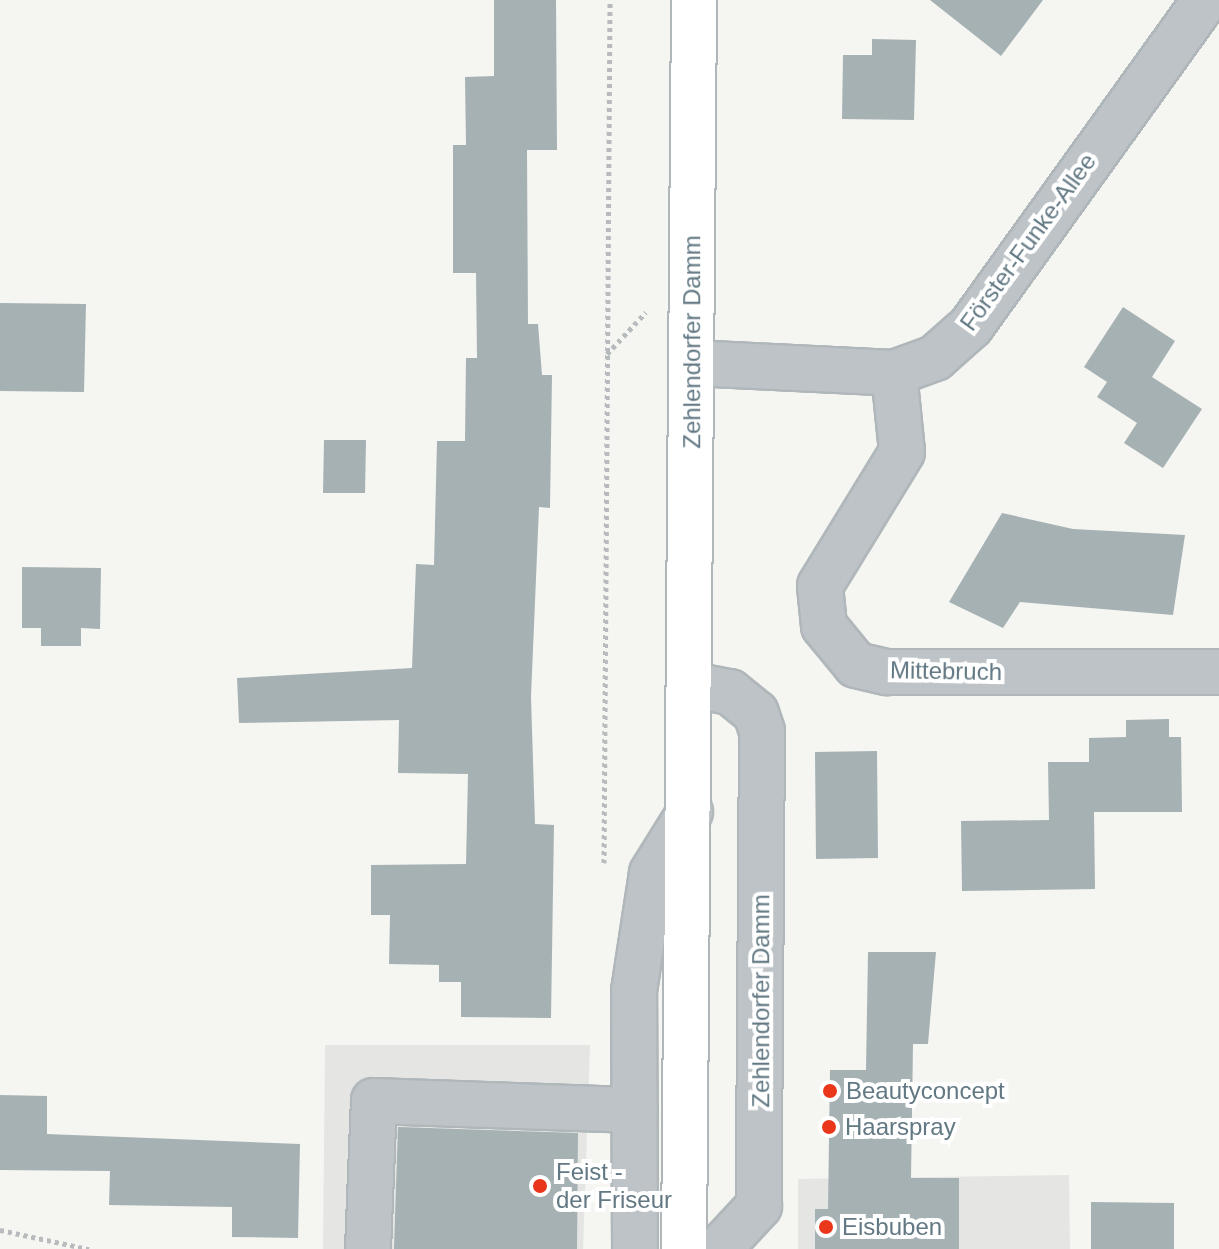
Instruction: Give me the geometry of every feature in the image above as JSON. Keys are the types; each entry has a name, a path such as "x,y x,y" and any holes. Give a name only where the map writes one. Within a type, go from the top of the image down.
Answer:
{"main road":[{"name":"Zehlendorfer Damm","path":"684,1249 693,685 694,0"}],"street":[{"name":"Förster-Funke-Allee","path":"692,363 894,373 935,358 971,326 1205,0"},
{"name":"Mittebruch","path":"894,373 902,452 820,586 824,626 856,665 887,672 1219,672"},
{"name":"Zehlendorfer Damm","path":"693,685 730,692 756,713 762,731 759,1206 719,1249"},
{"path":"635,1249 634,991 652,873 690,812"},
{"path":"368,1249 374,1101 635,1110"}],"path":[{"path":"604,872 610,0"},
{"path":"607,354 658,298"},
{"path":"0,1230 89,1249"}],"shaded area":[{"path":"325,1045 590,1045 583,1249 323,1249"},
{"path":"1069,1175 1070,1249 798,1249 798,1179"}],"building":[{"path":"494,0 556,0 557,150 527,150 528,324 538,324 542,375 552,375 550,508 539,507 531,697 535,824 554,825 551,1018 461,1017 461,982 439,982 439,965 389,964 390,915 371,915 371,865 466,864 468,774 398,773 399,720 239,723 237,678 412,668 416,564 434,565 437,441 465,441 466,358 477,358 476,273 453,273 453,145 466,145 465,77 494,76"},
{"path":"930,0 1043,0 1001,56"},
{"path":"872,39 916,40 914,120 842,119 843,55 872,55"},
{"path":"0,303 86,304 84,392 0,391"},
{"path":"1123,307 1175,341 1152,377 1202,409 1163,468 1124,443 1137,423 1097,397 1107,382 1084,367"},
{"path":"324,440 366,440 365,493 323,493"},
{"path":"1002,513 1073,529 1185,535 1173,615 1020,602 1003,628 949,602"},
{"path":"22,567 101,568 100,629 81,628 81,646 41,646 41,628 22,628"},
{"path":"1169,719 1169,737 1181,737 1182,812 1094,812 1095,889 962,891 961,821 1049,820 1048,762 1089,762 1089,738 1126,737 1126,720"},
{"path":"877,751 878,858 816,859 815,752"},
{"path":"868,952 936,952 928,1044 913,1044 911,1178 959,1178 959,1249 815,1249 815,1209 828,1209 830,1070 866,1070"},
{"path":"0,1095 47,1096 47,1134 300,1144 298,1238 232,1237 232,1207 109,1205 110,1171 0,1170"},
{"path":"398,1127 578,1133 577,1249 394,1249"},
{"path":"1091,1202 1174,1203 1174,1249 1091,1249"}],"place":[{"name":"Beautyconcept","path":"830,1091"},
{"name":"Haarspray","path":"829,1127"},
{"name":"Feist - der Friseur","path":"540,1186"},
{"name":"Eisbuben","path":"826,1227"}]}
